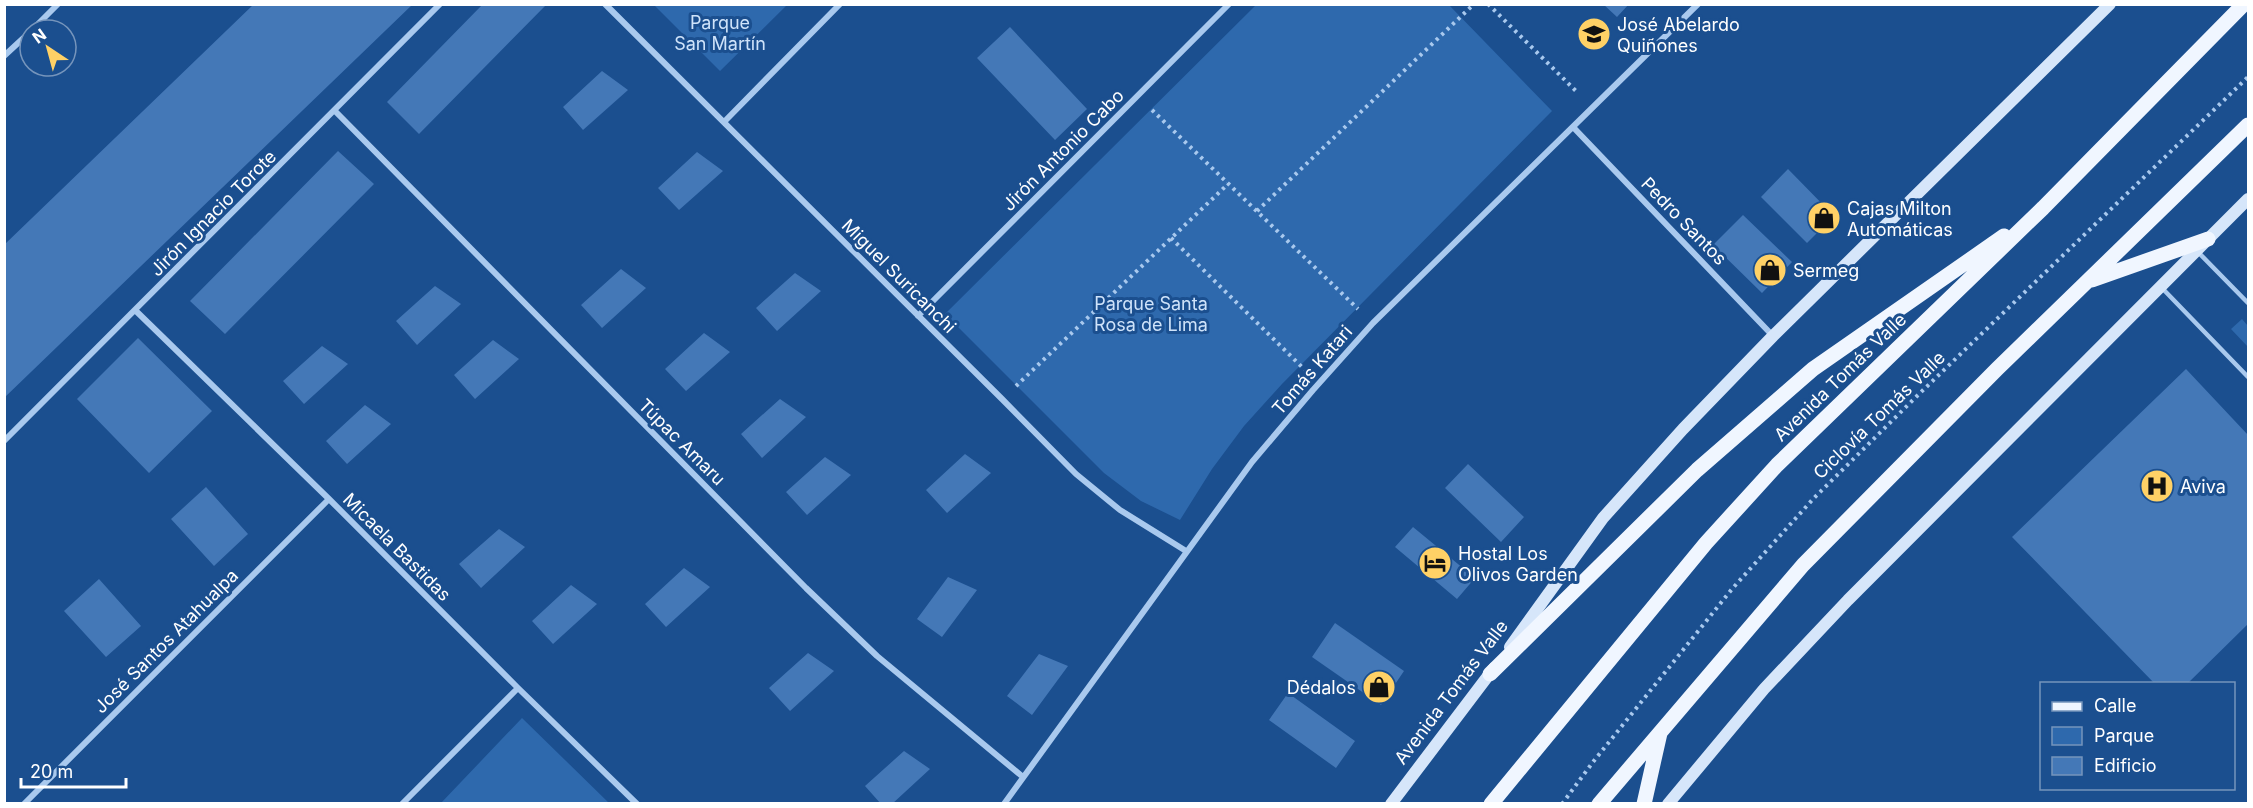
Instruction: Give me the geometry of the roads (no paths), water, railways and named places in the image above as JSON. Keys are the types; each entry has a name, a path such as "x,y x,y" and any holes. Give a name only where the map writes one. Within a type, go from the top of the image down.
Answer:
{"main road":[{"name":"Avenida Tomás Valle","path":"1391,804 1490,674 1603,519 1683,429 1773,336 2110,4"},
{"name":"Avenida Tomás Valle","path":"1491,804 1706,543 1777,465 2043,208 2244,4"},
{"path":"1599,804 1803,565 1997,369 2248,125"},
{"path":"1668,804 1764,689 1848,600 2248,199"},
{"path":"1490,674 1697,470 1813,369 2043,208"},
{"path":"2086,282 2208,239"},
{"path":"1644,804 1661,729"}],"street":[{"path":"44,18 58,4"},
{"name":"Jirón Ignacio Torote","path":"4,441 440,4"},
{"name":"Miguel Suricanchi","path":"605,4 1076,474 1120,510 1186,551"},
{"path":"724,122 840,4"},
{"name":"Jirón Antonio Cabo","path":"918,316 1229,4"},
{"name":"Tomás Katari","path":"1004,804 1252,462 1319,384 1373,323 1698,4"},
{"path":"4,56 18,43"},
{"name":"Túpac Amaru","path":"335,111 806,588 877,656 1023,777"},
{"name":"Pedro Santos","path":"1573,126 1773,336"},
{"name":"Micaela Bastidas","path":"136,311 637,804"},
{"name":"José Santos Atahualpa","path":"24,804 329,500"},
{"path":"402,804 518,688"}],"lane":[{"path":"2196,251 2248,303"},
{"path":"2161,286 2248,377"}],"place":[{"name":"José Abelardo Quiñones","path":"1594,34"},
{"name":"Cajas Milton Automáticas","path":"1824,218"},
{"name":"Sermeg","path":"1770,270"},
{"name":"Aviva","path":"2157,486"},
{"name":"Hostal Los Olivos Garden","path":"1435,563"},
{"name":"Dédalos","path":"1379,687"}],"park label":[{"name":"Parque San Martín","path":"720,32"},
{"name":"Parque Santa Rosa de Lima","path":"1151,313"}]}
